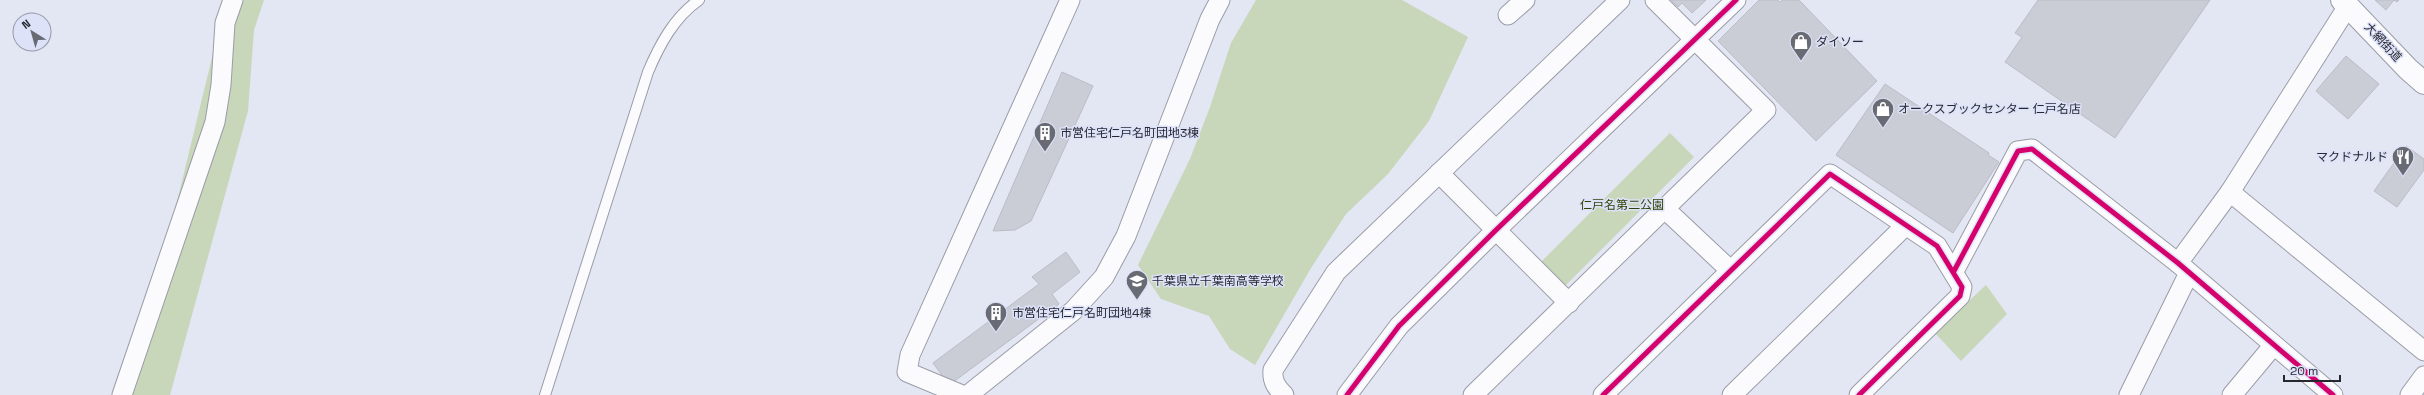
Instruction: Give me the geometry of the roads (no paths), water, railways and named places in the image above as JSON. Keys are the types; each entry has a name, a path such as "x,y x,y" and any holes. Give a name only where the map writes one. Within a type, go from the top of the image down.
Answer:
{"main road":[{"name":"大網街道","path":"2345,3 2408,69 2424,83"}],"street":[{"path":"122,395 214,122 221,85 224,22 233,0"},
{"path":"962,395 907,372 910,355 1070,0"},
{"path":"968,395 1073,311 1104,277 1126,236 1210,19 1220,0"},
{"path":"1508,15 1525,0"},
{"path":"1284,395 1276,387 1272,378 1273,370 1336,272 1620,0"},
{"path":"1473,395 1766,110 1655,0"},
{"path":"1347,395 1399,326 1495,231 1736,0"},
{"path":"2129,395 2183,268 2345,3"},
{"path":"1954,271 2018,151 2032,149 2183,268 2273,346 2334,395"},
{"path":"1439,173 1495,231 1569,303"},
{"path":"1603,395 1830,174 1937,246 1954,271 1962,287 1960,296 1859,395"},
{"path":"2230,192 2424,351"},
{"path":"1665,209 1730,270"},
{"path":"1732,395 1906,225"},
{"path":"2232,395 2273,346"},
{"path":"2410,395 2424,376"}],"lane":[{"path":"545,395 648,72 660,44 677,21 699,0"}],"place":[{"name":"ダイソー","path":"1801,62"},
{"name":"オークスブックセンター 仁戸名店","path":"1883,128"},
{"name":"市営住宅仁戸名町団地3棟","path":"1045,152"},
{"name":"マクドナルド","path":"2403,176"},
{"name":"千葉県立千葉南高等学校","path":"1137,300"},
{"name":"市営住宅仁戸名町団地4棟","path":"996,332"}],"park label":[{"name":"仁戸名第二公園","path":"1622,205"}]}
